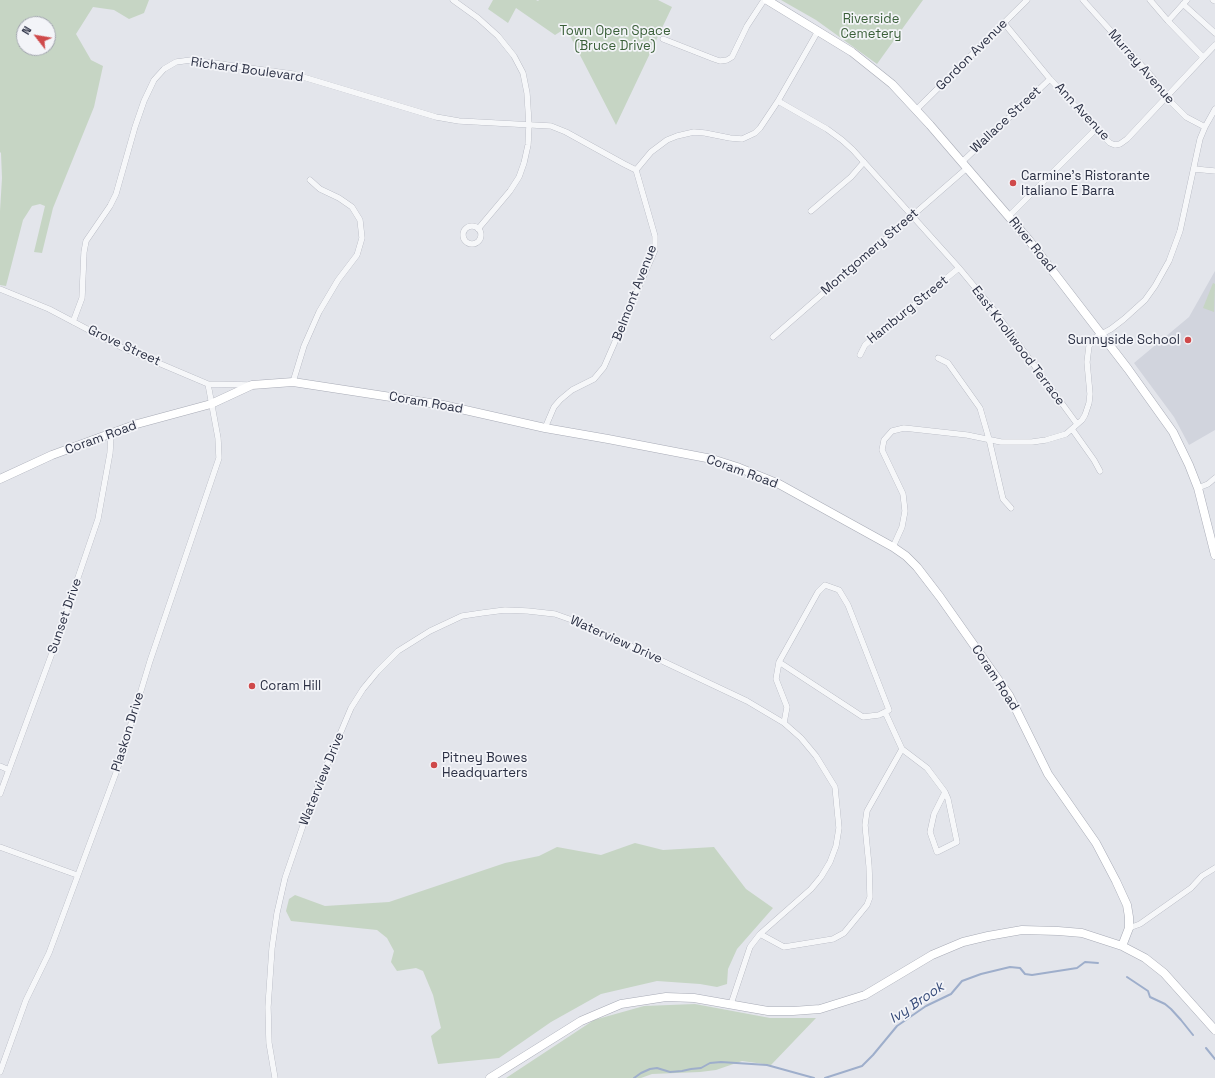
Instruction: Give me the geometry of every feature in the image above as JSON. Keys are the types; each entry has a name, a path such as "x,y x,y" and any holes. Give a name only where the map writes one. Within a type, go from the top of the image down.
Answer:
{"main road":[{"name":"River Road","path":"767,0 852,52 892,84 1009,216 1040,254 1128,369 1173,432 1198,488 1215,556"},
{"name":"Coram Road","path":"0,479 52,455 137,424 211,404 252,385 292,382 444,404 545,428 712,459 737,467 779,484 893,547 906,556 931,585 1009,695 1048,774 1096,843 1123,894 1130,917 1129,928 1122,946"},
{"path":"490,1078 576,1024 621,1004 666,996 694,998 768,1011 820,1009 865,995 932,955 963,942 1022,930 1082,933 1122,946 1145,958 1164,973 1215,1030"}],"street":[{"path":"453,0 478,18 498,36 514,56 523,73 526,86 529,125 527,151 524,163 519,177 510,191 478,229"},
{"path":"663,39 714,60 727,60 732,57 746,26 764,0"},
{"name":"Gordon Avenue","path":"916,110 1027,0"},
{"name":"Murray Avenue","path":"1083,0 1154,79 1167,98 1186,116 1205,127"},
{"path":"1150,0 1203,57"},
{"path":"1168,21 1185,2 1215,33"},
{"name":"Ann Avenue","path":"1004,23 1050,79 1110,143 1115,145 1120,144 1127,139 1167,98"},
{"path":"636,170 651,152 667,140 677,136 694,132 736,139 747,137 755,133 778,101 818,31"},
{"path":"1167,98 1215,44"},
{"name":"Richard Boulevard","path":"73,322 82,298 84,252 86,241 110,206 116,194 135,127 146,96 154,80 164,69 176,62 191,60 293,74 436,116 459,120 551,126 566,132 636,170"},
{"name":"Wallace Street","path":"964,165 1050,79"},
{"name":"East Knollwood Terrace","path":"778,101 834,134 848,145 864,162 913,215 993,309 1077,424"},
{"path":"893,547 902,527 905,511 903,494 882,453 883,443 889,434 904,428 967,435 1001,442 1032,442 1046,440 1066,434 1085,415 1090,394 1087,362 1089,346 1096,337 1124,320 1145,300 1164,271 1175,247 1180,231 1200,139 1215,108"},
{"path":"1009,216 1096,129"},
{"path":"811,211 851,176 864,162"},
{"name":"Montgomery Street","path":"772,337 913,215 964,165"},
{"name":"Belmont Avenue","path":"545,428 554,407 560,400 572,390 594,379 604,367 655,250 655,236 636,170"},
{"path":"1194,170 1215,171"},
{"path":"292,382 304,346 319,312 338,280 357,255 362,238 360,220 352,207 339,198 320,189 310,180"},
{"name":"Hamburg Street","path":"860,355 864,345 959,268"},
{"name":"Grove Street","path":"0,289 49,309 123,348 208,384 252,385"},
{"path":"938,358 948,363 980,408 1003,499 1011,508"},
{"name":"Plaskon Drive","path":"0,1072 26,1000 49,953 117,770 150,661 219,458 218,438 208,384"},
{"path":"1072,429 1100,471"},
{"name":"Sunset Drive","path":"0,794 55,645 98,519 110,453 111,434"},
{"path":"1198,488 1208,484 1215,478"},
{"path":"779,662 862,717 879,715 889,710 848,605 839,590 824,585 818,592 779,662 776,679 787,707 784,723"},
{"name":"Waterview Drive","path":"275,1078 269,1043 269,1000 273,942 277,913 285,878 310,805 351,708 362,689 398,651 430,631 462,616 504,610 555,614 586,625 747,701 784,723 801,738 816,756 835,787 839,828 836,846 830,862 821,877 811,889 760,934 750,946 731,1004"},
{"path":"885,712 902,749 927,768 945,792 948,799 958,842 937,852 930,832 934,814 945,792"},
{"path":"760,934 784,947 833,939 844,934 867,905 870,897 865,825 867,811 902,749"},
{"path":"0,766 9,770"},
{"path":"0,846 77,875"},
{"path":"1129,928 1140,924 1191,888 1202,876 1215,868"}],"shaded area":[{"name":"Sunnyside School","path":"1215,271 1215,430 1189,445 1174,417 1134,363 1189,317"}],"green space":[{"path":"0,0 149,0 144,13 129,19 114,10 93,7 76,34 91,60 103,66 94,107 53,208 42,253 34,252 45,206 40,204 32,206 23,220 6,286 0,285"},
{"name":"Town Open Space (Bruce Drive)","path":"493,0 658,0 672,7 616,125 566,28 555,35 516,8 508,23 488,9"},
{"name":"Riverside Cemetery","path":"781,0 923,0 877,64 816,20"},
{"path":"1213,283 1215,284 1214,312 1203,308"},
{"path":"635,843 663,850 714,847 746,889 773,908 737,949 728,969 727,984 717,987 700,984 657,981 601,994 551,1022 499,1058 438,1064 431,1036 441,1028 433,995 423,971 416,968 397,971 391,962 394,951 387,938 377,930 291,921 286,911 289,899 295,895 325,906 389,902 505,863 539,856 557,847 601,855"},
{"path":"695,1004 770,1018 816,1018 771,1065 742,1061 716,1070 652,1074 641,1078 506,1078 594,1020 644,1006"}],"waterway":[{"name":"Ivy Brook","path":"825,1078 862,1066 897,1026 926,1006 951,994 962,981 981,974 1010,967 1020,968 1025,974 1032,975 1077,968 1085,962 1098,963"},
{"name":"Ivy Brook","path":"1127,977 1148,991 1150,997 1165,1004 1171,1009 1193,1035"},
{"name":"Ivy Brook","path":"1206,1048 1215,1059"},
{"name":"Ivy Brook","path":"634,1078 650,1069 657,1068 670,1072 682,1071 701,1068 710,1063 721,1062 767,1065 814,1078"}],"place":[{"name":"Carmine's Ristorante Italiano E Barra","path":"1013,183"},
{"name":"Sunnyside School","path":"1188,340"},
{"name":"Coram Hill","path":"252,686"},
{"name":"Pitney Bowes Headquarters","path":"434,765"}]}
